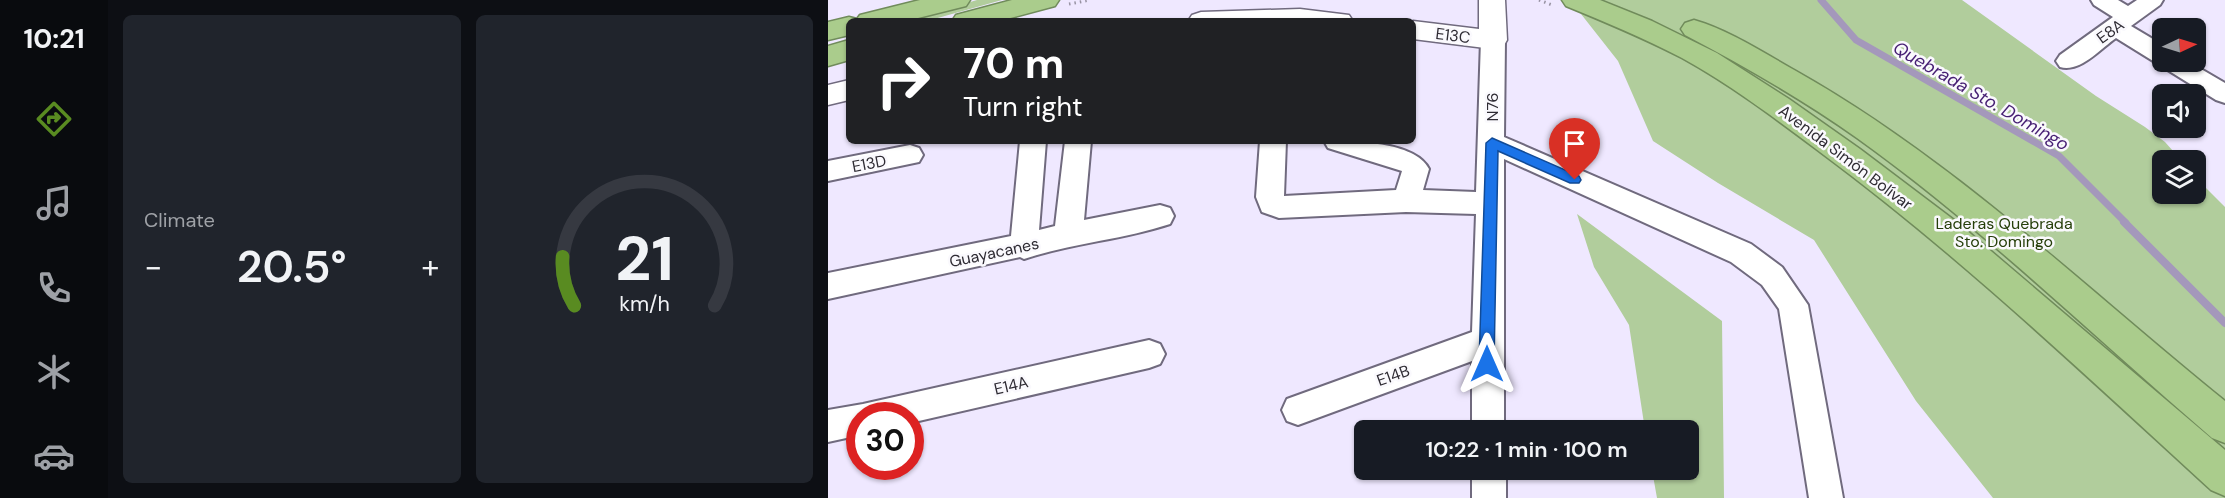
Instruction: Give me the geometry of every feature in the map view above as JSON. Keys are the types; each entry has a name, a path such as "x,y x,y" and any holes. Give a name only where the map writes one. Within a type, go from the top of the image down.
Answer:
{"highway":[{"path":"882,18 957,0"},
{"path":"977,18 1046,0"},
{"name":"Avenida Simón Bolívar","path":"1633,0 1722,43 1811,94 1889,145 2012,242 2225,425"},
{"name":"Avenida Simón Bolívar","path":"1568,4 1652,33 1705,58 1807,127 1891,189 1970,252 2225,476"},
{"path":"828,31 846,27"},
{"path":"828,56 846,52"}],"street":[{"path":"2102,0 2122,22 2152,47"},
{"name":"E8A","path":"2068,62 2152,0"},
{"name":"E13C","path":"1416,30 1492,17"},
{"name":"N76","path":"1488,420 1492,17"},
{"path":"2188,72 2225,94"},
{"path":"828,95 846,91"},
{"path":"1492,143 1741,253 1772,276 1793,305 1826,498"},
{"path":"1024,247 1033,144"},
{"path":"1068,237 1078,144"},
{"path":"1273,144 1270,197 1272,204 1280,207 1406,201 1491,203"},
{"path":"1348,144 1411,164 1416,170 1406,201"},
{"name":"E13D","path":"828,171 910,155"},
{"name":"Guayacanes","path":"828,286 1024,247 1160,216"},
{"name":"E14B","path":"1298,410 1487,341"},
{"name":"E14A","path":"924,405 1149,354"},
{"path":"828,426 846,422"},
{"path":"1489,480 1489,498"}],"path":[{"path":"1539,0 1568,4"}],"green space":[{"path":"977,0 1002,0 938,18 916,18"},
{"name":"Laderas Quebrada Sto. Domingo","path":"1570,0 1962,0 2096,96 2145,127 2152,132 2152,138 2160,138 2172,150 2152,150 2152,204 2206,204 2206,188 2225,207 2225,498 1993,498 1916,401 1814,240 1653,141 1618,61"},
{"path":"1577,214 1722,321 1724,498 1657,498 1654,480 1699,480 1699,420 1643,420 1629,325 1594,267"}],"waterway":[{"name":"Quebrada Sto. Domingo","path":"1821,0 1856,40 2059,156 2126,223"},
{"name":"Quebrada Sto. Domingo","path":"2124,222 2225,323"}],"route":[{"path":"1487,364 1492,143 1575,180"}]}
